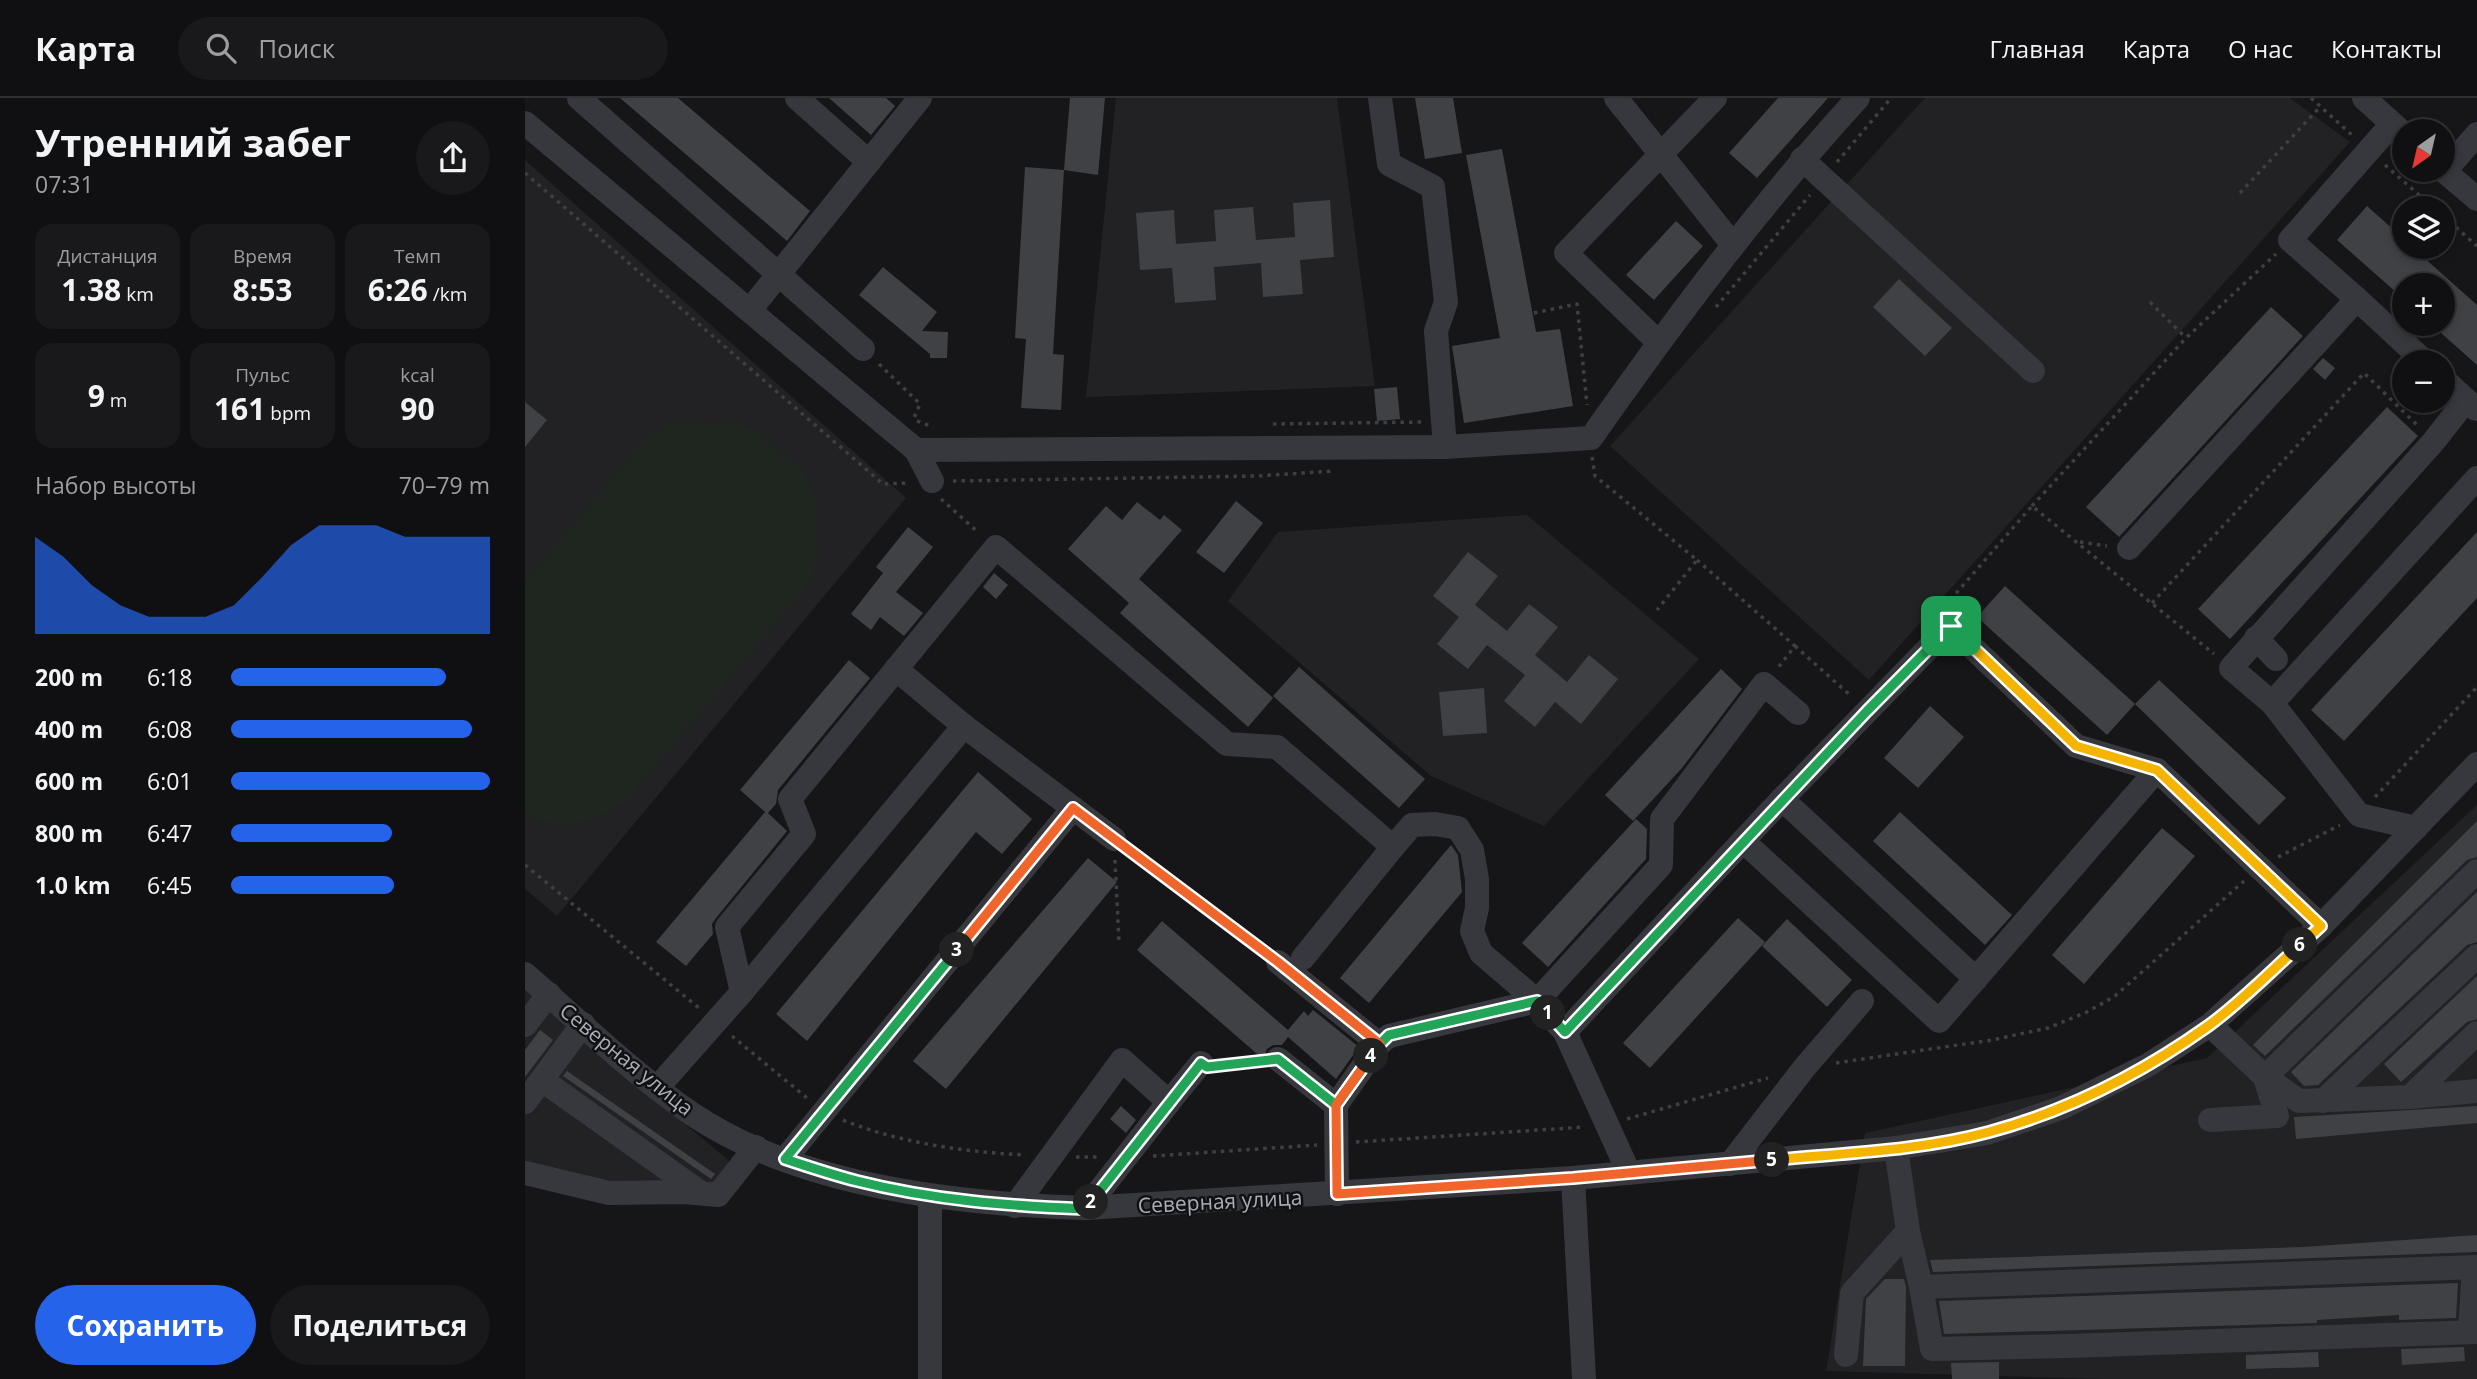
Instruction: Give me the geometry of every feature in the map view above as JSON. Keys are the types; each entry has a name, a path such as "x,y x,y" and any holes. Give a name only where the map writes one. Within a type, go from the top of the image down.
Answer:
{"street":[{"path":"579,98 863,349"},
{"path":"797,98 869,162"},
{"path":"750,310 920,98"},
{"path":"1380,98 1389,164 1433,187 1446,302 1436,331 1444,437"},
{"path":"1616,98 1733,245"},
{"path":"1658,342 1566,253 1715,98"},
{"path":"916,450 1444,437 1591,438 1658,342 1733,245 1802,159 1858,98"},
{"path":"2364,98 2392,124"},
{"path":"525,123 916,450 937,491"},
{"path":"2455,159 2477,134"},
{"path":"2392,135 2290,240 2412,350"},
{"path":"1802,159 2033,371"},
{"path":"2455,180 2477,199"},
{"path":"2129,548 2357,299"},
{"path":"2416,828 2359,815 2272,703 2231,668 2434,441 2471,405 2455,390"},
{"path":"2272,703 2477,478"},
{"path":"742,992 727,927 804,834 790,799 996,547 1227,744 1277,747 1393,846"},
{"path":"1565,1032 1782,799 1951,626 2076,746 2157,770 2321,926"},
{"path":"2256,638 2276,659"},
{"path":"896,669 964,726 1114,839"},
{"path":"1337,1194 1336,1105 1380,1044 1389,1035 1537,1001 1661,865 1662,819 1764,684 1798,713"},
{"path":"657,1088 742,992 964,726"},
{"name":"Северная улица","path":"525,974 657,1088 694,1115 756,1147 785,1159 857,1181 930,1195 1014,1206 1086,1209 1337,1194 1629,1174 1896,1148 1987,1133 2061,1108 2148,1065 2210,1025 2321,926 2477,764"},
{"path":"1743,841 1939,1021 2157,770"},
{"path":"1782,799 1976,979"},
{"path":"785,1159 1073,808"},
{"path":"1303,958 1412,825 1435,824 1458,828 1472,850 1477,879 1477,908 1472,921 1474,939 1481,954 1537,1001 1565,1032 1629,1174"},
{"path":"2265,1077 2477,871"},
{"path":"2323,1101 2477,956"},
{"path":"1278,962 1380,1044"},
{"path":"525,1025 549,994"},
{"path":"1731,1164 1805,1067 1862,1001"},
{"path":"525,1102 583,1024"},
{"path":"2210,1025 2265,1077 2299,1101 2410,1097 2477,1091"},
{"path":"2410,1097 2477,1033"},
{"path":"1278,1059 1336,1105"},
{"path":"1014,1206 1122,1060 1169,1102"},
{"path":"1086,1209 1201,1063"},
{"path":"2210,1120 2277,1116 2265,1077"},
{"path":"542,1080 701,1193"},
{"path":"525,1173 609,1193 718,1195 756,1147"},
{"path":"1896,1148 1907,1231 1932,1349 2473,1332 2475,1267 1921,1287"},
{"path":"1573,1178 1584,1379"},
{"path":"930,1195 930,1379"},
{"path":"1846,1355 1851,1293 1907,1231"}],"path":[{"path":"2240,193 2320,107"},
{"path":"525,173 883,484 937,491 996,547"},
{"path":"2455,227 2477,246"},
{"path":"1951,626 1937,615 2032,506 2186,338 2290,240"},
{"path":"2150,302 2186,338"},
{"path":"1534,313 1577,304 1595,476 1697,561 1867,711"},
{"path":"863,349 920,404 913,420 943,430"},
{"path":"2152,603 2364,373 2434,441"},
{"path":"1261,424 1428,421 1444,437"},
{"path":"2032,506 2231,668"},
{"path":"2078,542 2129,548"},
{"path":"1657,610 1697,561"},
{"path":"1764,684 1795,646"},
{"path":"1114,839 1119,942"},
{"path":"1114,839 1278,962"},
{"path":"1201,1063 1207,1067 1278,1059"}],"shaded area":[{"path":"1116,98 1337,98 1375,386 1086,397"},
{"path":"1925,98 2290,98 2350,142 1869,680 1610,446"},
{"path":"525,160 906,498 557,916 525,889"},
{"path":"689,422 737,424 759,432 805,474 816,498 819,562 801,594 625,802 577,823 553,823 539,819 525,813 525,582 648,436 664,426"},
{"path":"1527,515 1699,659 1544,826 1431,776 1228,601 1278,532"},
{"path":"2477,805 2477,1379 2103,1379 1826,1371 1865,1133 2207,1058"},
{"path":"525,990 734,1165 699,1203 525,1162"}],"building":[{"path":"620,98 678,98 810,211 787,241"},
{"path":"829,98 886,98 895,106 871,135"},
{"path":"1070,98 1105,98 1098,175 1064,170"},
{"path":"1415,98 1453,98 1462,153 1425,159"},
{"path":"1778,98 1828,98 1757,178 1729,153"},
{"path":"1502,149 1536,332 1560,329 1573,406 1464,423 1452,346 1500,338 1466,155"},
{"path":"1025,167 1064,170 1053,354 1064,355 1061,410 1021,408 1026,339 1015,338"},
{"path":"1330,200 1334,257 1300,260 1303,294 1263,297 1261,263 1214,267 1216,300 1175,303 1172,268 1140,270 1136,213 1174,210 1176,244 1216,241 1214,210 1253,207 1256,240 1295,237 1293,203"},
{"path":"2367,206 2392,228 2392,259 2425,259 2441,273 2392,273 2392,289 2337,240"},
{"path":"1676,221 1703,246 1654,300 1626,275"},
{"path":"883,267 937,312 922,331 948,332 947,358 930,358 930,354 859,295"},
{"path":"1899,279 1952,328 1925,356 1873,307"},
{"path":"2455,285 2477,305 2477,365 2444,336 2455,336"},
{"path":"2271,307 2303,336 2119,537 2086,507"},
{"path":"2323,358 2335,368 2325,380 2313,369"},
{"path":"1397,387 1400,419 1377,421 1374,389"},
{"path":"525,402 547,420 525,447"},
{"path":"2387,407 2418,436 2230,639 2198,609"},
{"path":"1236,501 1263,523 1224,573 1196,552"},
{"path":"1137,502 1160,520 1164,515 1182,530 1139,579 1273,698 1248,727 1120,613 1129,603 1068,549 1106,506 1122,520"},
{"path":"908,527 933,547 896,592 923,613 904,636 880,617 871,630 851,614 883,573 876,567"},
{"path":"2477,532 2477,598 2344,741 2311,710"},
{"path":"1468,552 1498,576 1475,605 1507,631 1529,604 1558,627 1535,655 1567,682 1589,655 1618,679 1581,724 1555,702 1535,727 1504,701 1525,675 1487,645 1468,669 1437,644 1459,617 1433,596"},
{"path":"994,573 1008,585 996,599 983,587"},
{"path":"2005,586 2135,704 2107,735 1977,617"},
{"path":"849,660 870,678 778,790 776,804 768,813 787,831 716,918 712,924 713,934 686,966 656,942 765,812 740,790"},
{"path":"1299,667 1425,779 1399,808 1273,696"},
{"path":"1721,669 1742,689 1682,768 1633,821 1605,795"},
{"path":"2159,680 2286,798 2259,825 2135,704"},
{"path":"1484,688 1487,733 1443,736 1439,692"},
{"path":"1930,706 1964,737 1918,788 1884,758"},
{"path":"978,772 1032,819 1002,854 976,832 807,1041 776,1014"},
{"path":"1900,812 2012,915 1985,945 1873,841"},
{"path":"1636,819 1647,829 1646,859 1548,967 1522,943"},
{"path":"2477,821 2477,857 2467,860 2265,1056 2253,1045"},
{"path":"2162,828 2195,856 2084,984 2052,955"},
{"path":"1451,845 1458,855 1462,892 1369,1003 1340,978"},
{"path":"1088,858 1117,882 946,1089 913,1061"},
{"path":"2477,892 2477,942 2467,945 2318,1085 2304,1086 2291,1072"},
{"path":"1738,918 1765,942 1650,1068 1623,1043"},
{"path":"1787,919 1852,980 1827,1007 1762,946"},
{"path":"1162,921 1288,1030 1304,1011 1308,1016 1313,1010 1359,1047 1336,1079 1288,1037 1282,1045 1273,1045 1267,1049 1263,1059 1137,950"},
{"path":"2477,976 2477,1019 2467,1022 2401,1082 2384,1064"},
{"path":"540,1030 553,1040 525,1077 525,1050"},
{"path":"567,1071 715,1174 711,1179 563,1076"},
{"path":"1121,1106 1136,1120 1126,1133 1110,1119"},
{"path":"2477,1106 2477,1123 2296,1139 2294,1117"},
{"path":"2477,1235 2477,1252 1933,1272 1930,1260 2303,1247"},
{"path":"1885,1279 1904,1279 1906,1287 1905,1366 1863,1366 1866,1299"},
{"path":"2458,1283 2456,1318 2399,1320 2399,1315 2317,1320 2317,1323 1944,1334 1939,1301"},
{"path":"2464,1347 2465,1361 2402,1365 2401,1349"},
{"path":"2318,1352 2319,1367 2246,1369 2246,1355"},
{"path":"1999,1362 1999,1379 1952,1379 1951,1363"}],"route":[{"path":"1951,626 1743,841 1565,1032 1537,1001 1389,1035 1336,1105 1278,1059 1207,1067 1201,1063 1086,1209 1014,1206 930,1195 857,1181 785,1159 1073,808 1278,962 1380,1044 1336,1105 1337,1194 1573,1178 1896,1148 1987,1133 2061,1108 2148,1065 2210,1025 2321,926 2157,770 2076,746 1951,626"}]}
